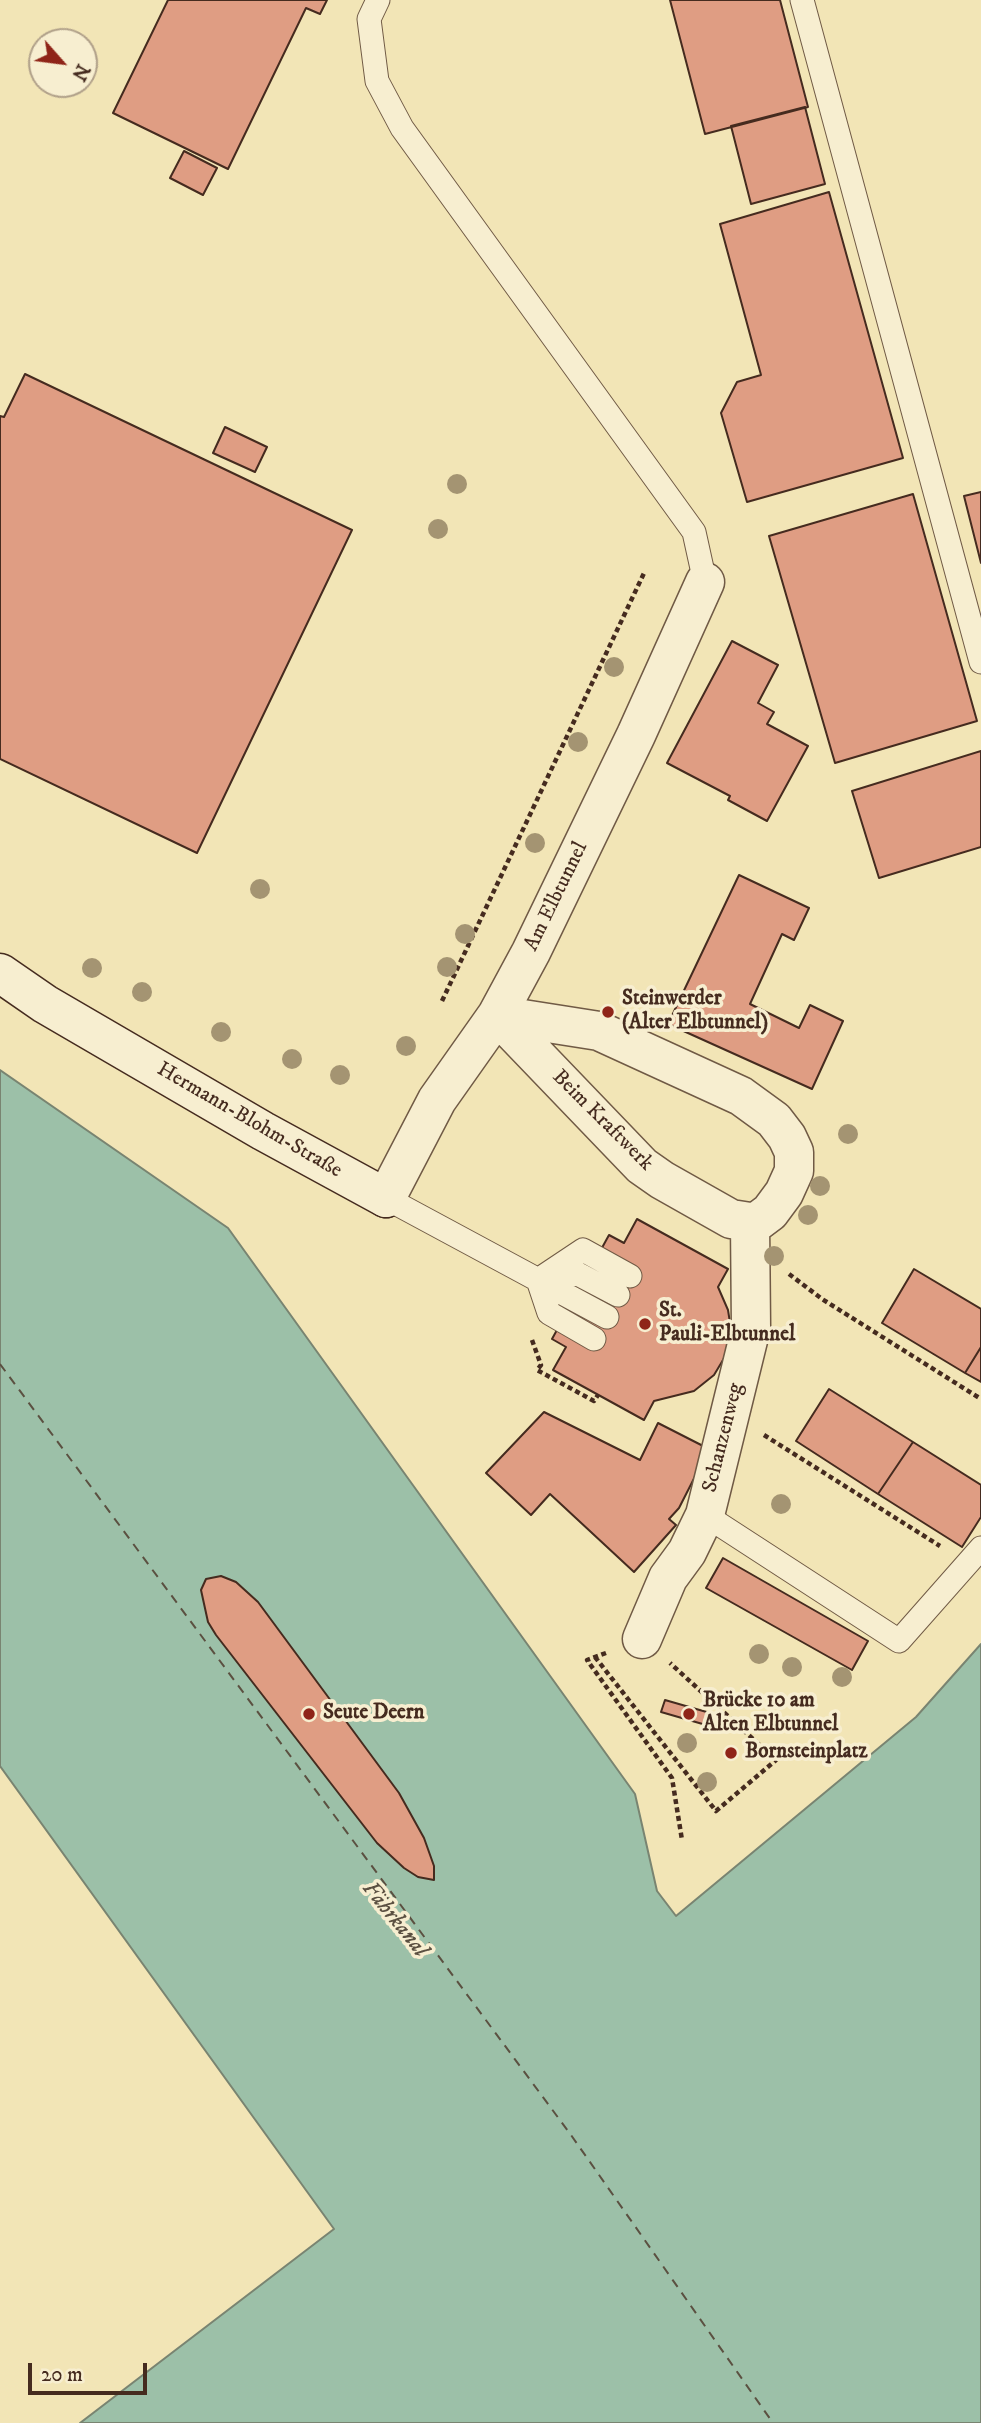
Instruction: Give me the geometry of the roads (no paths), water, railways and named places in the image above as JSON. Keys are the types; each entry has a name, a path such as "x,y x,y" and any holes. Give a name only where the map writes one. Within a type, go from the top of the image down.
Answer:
{"street":[{"name":"Am Elbtunnel","path":"386,1198 437,1100 497,1015 531,952 636,735 705,582"},
{"name":"Hermann-Blohm-Straße","path":"0,973 45,1004 386,1198"},
{"name":"Beim Kraftwerk","path":"497,1015 642,1166 731,1219 751,1239"},
{"path":"497,1015 599,1031 741,1096 774,1120 787,1137 794,1153 794,1171 784,1193 770,1212 758,1221 751,1239"},
{"name":"Schanzenweg","path":"642,1639 668,1578 687,1552 705,1515 751,1328 751,1239"}],"lane":[{"path":"378,0 369,19 377,81 402,128 694,532 705,582"},
{"path":"802,0 981,662"},
{"name":"Hermann-Blohm-Straße","path":"386,1198 538,1280"},
{"path":"538,1280 578,1274 624,1285"},
{"path":"538,1280 607,1317"},
{"path":"538,1280 549,1313 594,1339"},
{"path":"705,1515 899,1641 974,1556"}],"water":[{"name":"Fährkanal","path":"0,1070 228,1228 635,1794 657,1891 676,1916 916,1717 981,1644 981,2423 80,2423 334,2229 0,1766"}],"place":[{"name":"Steinwerder (Alter Elbtunnel)","path":"608,1012"},
{"name":"St. Pauli-Elbtunnel","path":"645,1324"},
{"name":"Seute Deern","path":"309,1714"},
{"name":"Brücke 10 am Alten Elbtunnel","path":"689,1714"},
{"name":"Bornsteinplatz","path":"731,1753"}]}
